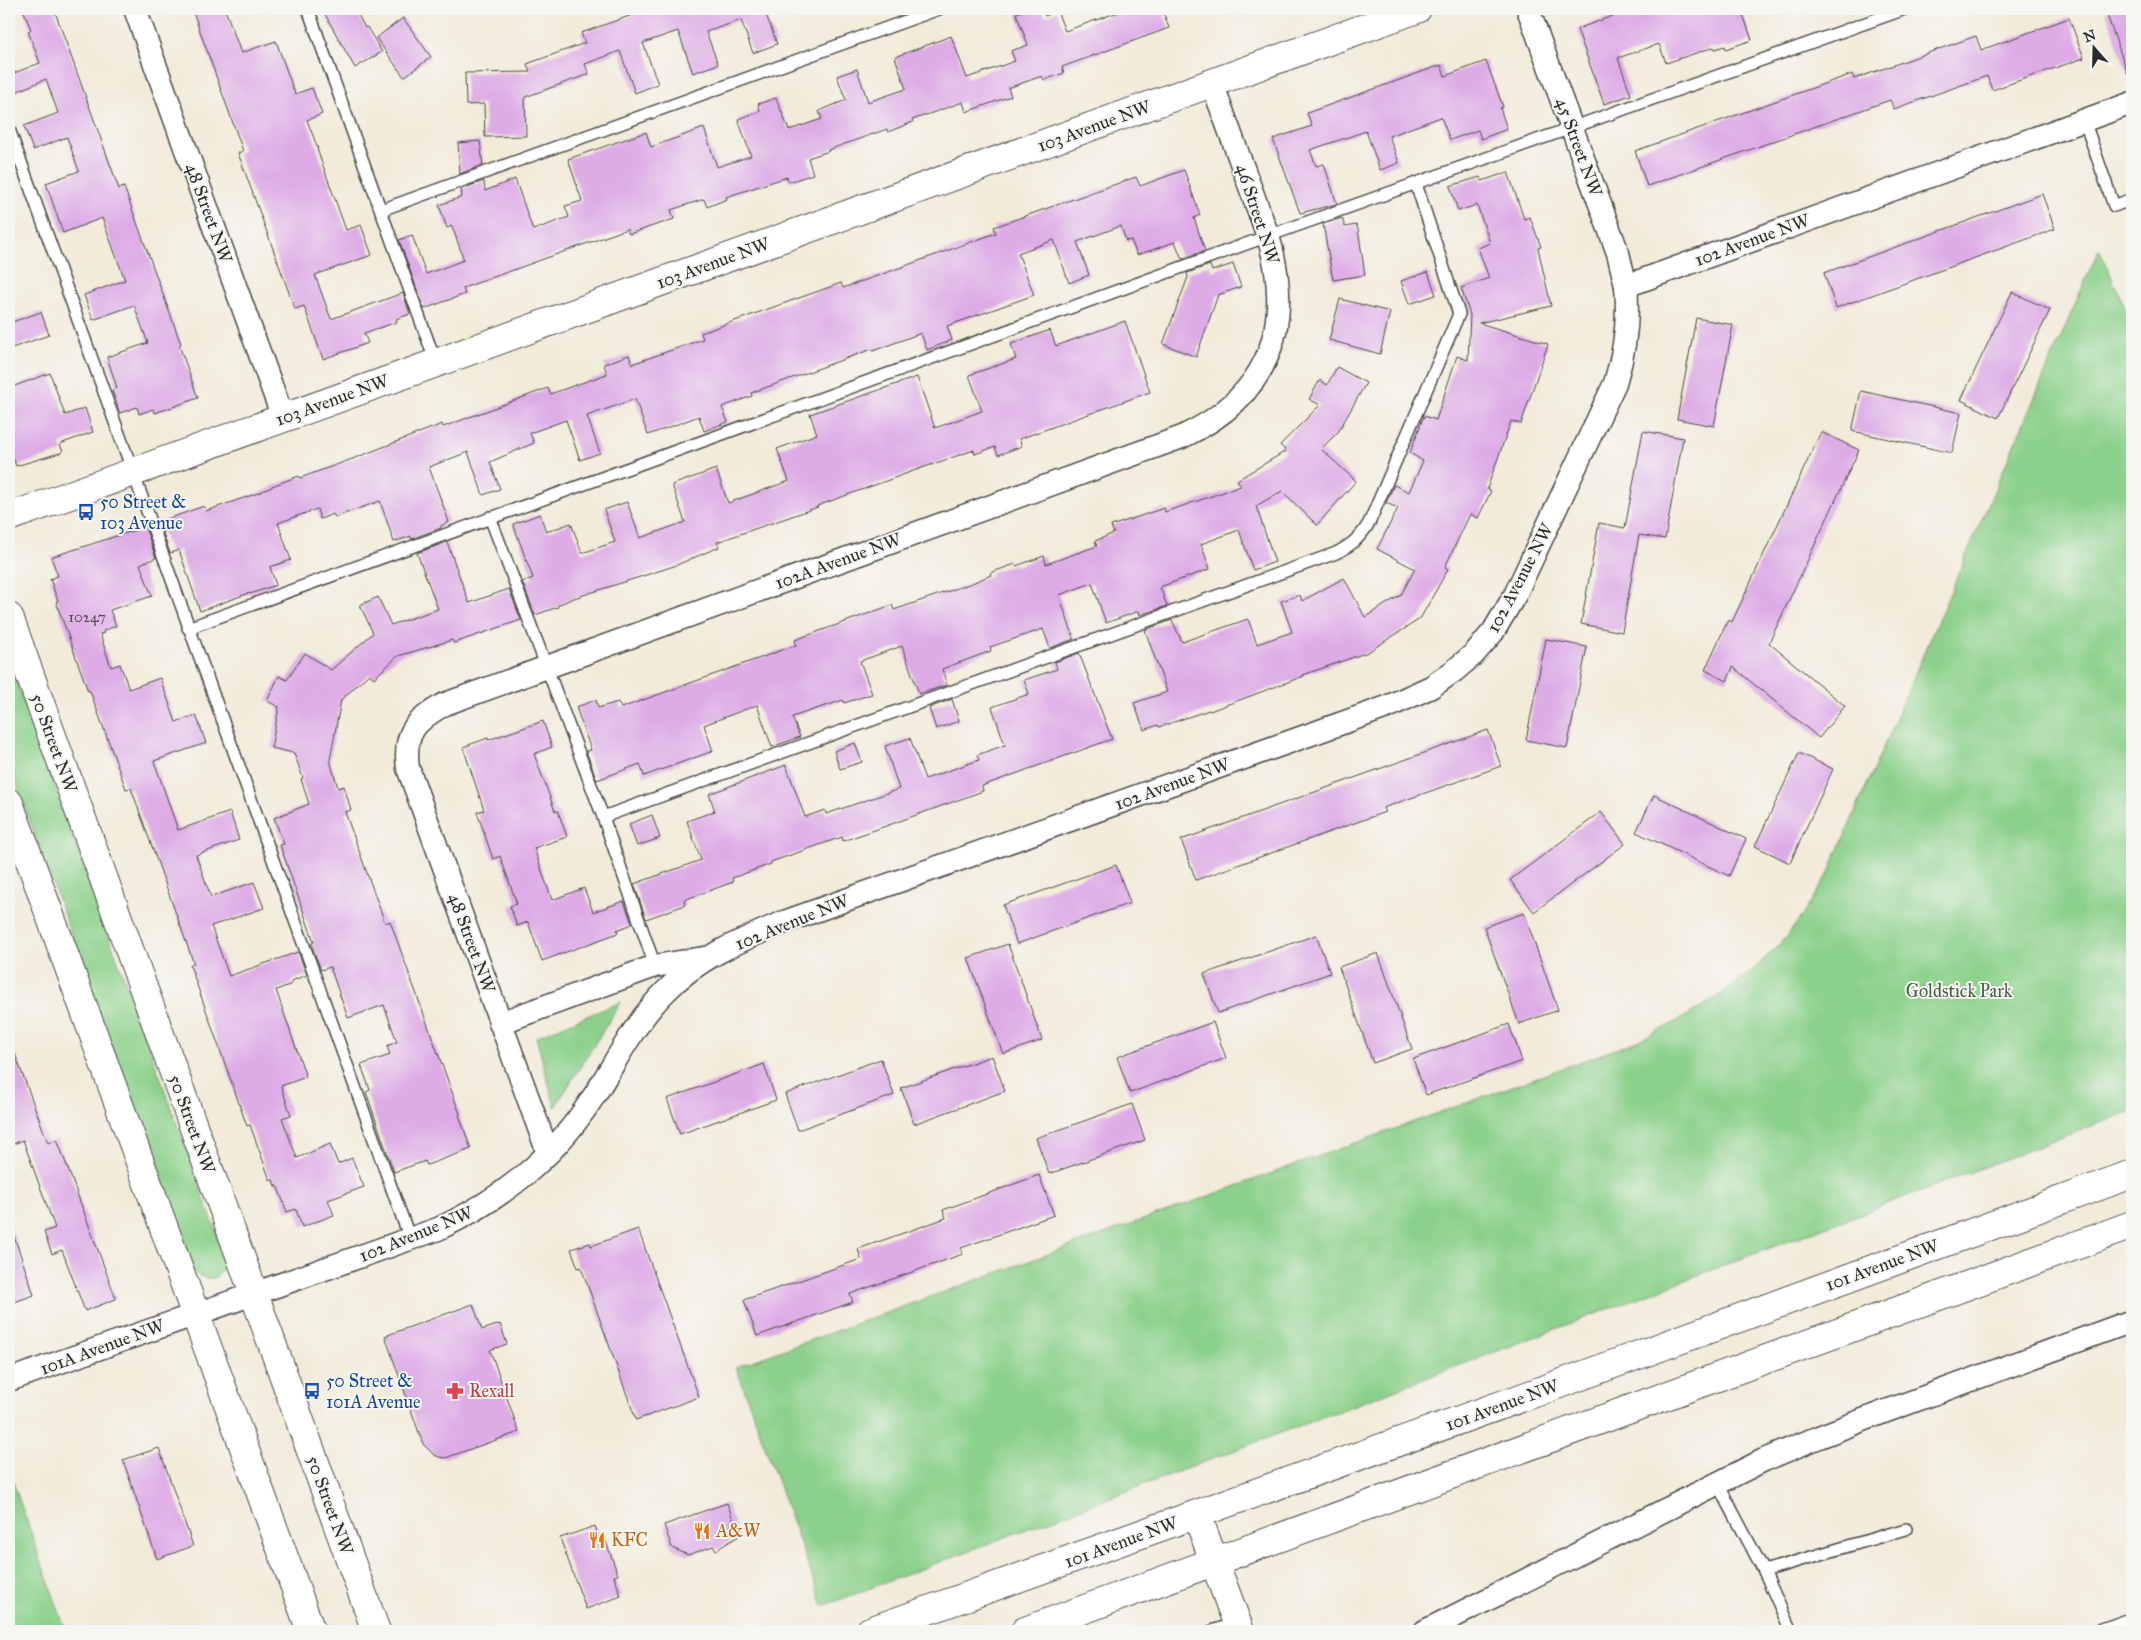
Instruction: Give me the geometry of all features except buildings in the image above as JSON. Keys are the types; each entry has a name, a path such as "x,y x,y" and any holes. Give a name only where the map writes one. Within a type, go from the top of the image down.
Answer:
{"main road":[{"name":"103 Avenue NW","path":"9,517 1417,9"},
{"name":"50 Street NW","path":"9,617 376,1631"},
{"path":"9,803 311,1630"},
{"name":"101 Avenue NW","path":"870,1631 1197,1515 2132,1174"},
{"path":"1025,1631 2132,1225"},
{"path":"1197,1515 1214,1561 1230,1628"}],"street":[{"name":"48 Street NW","path":"135,9 283,418"},
{"name":"45 Street NW","path":"1528,9 1618,254 1626,286"},
{"name":"46 Street NW","path":"1212,83 1268,236 1276,269 1279,312 1273,340 1257,376"},
{"name":"102 Avenue NW","path":"196,1313 410,1239 468,1215 493,1200 519,1181 548,1153 581,1114 648,1010 685,973 710,956 793,919 1387,707 1431,687 1474,654 1493,632 1505,613 1608,401 1620,366 1624,344 1628,314 1626,286 2132,103"},
{"name":"102A Avenue NW","path":"411,732 417,722 445,704 1182,437 1207,425 1225,412 1242,396 1257,376"},
{"name":"48 Street NW","path":"411,732 406,752 408,768 548,1153"},
{"name":"102 Avenue NW","path":"500,1022 655,966 710,956"},
{"name":"101A Avenue NW","path":"10,1377 196,1313"},
{"path":"1425,1631 1718,1484 1819,1437 2132,1321"}],"lane":[{"path":"308,9 436,363"},
{"path":"381,210 922,12 939,9"},
{"path":"188,628 1268,236 1904,9"},
{"path":"2084,120 2114,206 2132,199"},
{"path":"9,129 410,1239"},
{"path":"603,818 1336,554 1349,547 1364,532 1370,521 1459,314 1416,184"},
{"path":"490,517 603,818 655,966"},
{"path":"1718,1484 1764,1571 1791,1631"},
{"path":"1764,1571 1906,1529"},
{"path":"2095,1631 2132,1618"}],"green space":[{"name":"Goldstick Park","path":"2099,249 2132,323 2132,1111 823,1606 736,1367 1632,1043 1699,1009 1740,981 1777,947 1798,922 1827,877"},
{"path":"9,661 225,1256 222,1270 215,1277 206,1278 193,1272 9,763"},
{"path":"621,1002 555,1107 536,1037"},
{"path":"9,1471 66,1631 9,1631"}],"place":[{"name":"50 Street & 103 Avenue","path":"86,512"},
{"name":"50 Street & 101A Avenue","path":"312,1391"},
{"name":"Rexall","path":"455,1391"},
{"name":"A&W","path":"702,1531"},
{"name":"KFC","path":"597,1540"}]}
